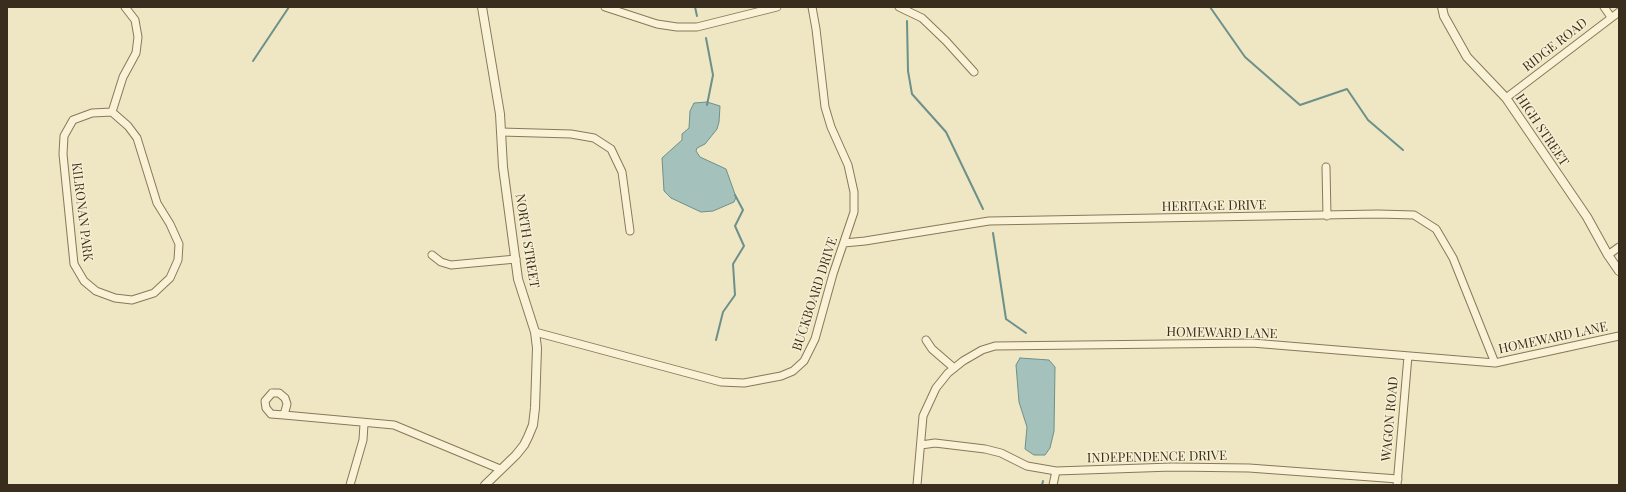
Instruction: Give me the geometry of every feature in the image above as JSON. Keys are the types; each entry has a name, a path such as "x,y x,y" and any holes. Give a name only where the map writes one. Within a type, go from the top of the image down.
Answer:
{"street":[{"path":"112,112 123,77 136,54 138,37 135,20 125,7"},
{"name":"NORTH STREET","path":"482,7 501,132 503,167 516,259 521,290 535,332 537,364 533,425 524,445 500,469 489,484"},
{"path":"605,7 657,24 677,28 697,27 760,9 777,7"},
{"name":"BUCKBOARD DRIVE","path":"535,332 721,382 744,382 781,376 801,365 811,348 854,212 854,192 848,165 831,127 825,107 812,7"},
{"path":"899,7 922,18 946,41 974,72"},
{"name":"HIGH STREET","path":"1442,7 1444,16 1467,57 1506,98 1586,217 1619,271"},
{"path":"1604,7 1611,17"},
{"name":"RIDGE ROAD","path":"1506,98 1619,12"},
{"name":"KILRONAN PARK","path":"112,112 128,126 137,138 157,203 170,224 179,244 178,260 170,278 154,292 132,300 115,298 96,291 84,281 74,264 73,256 63,154 64,136 73,120 92,113 112,112"},
{"path":"501,132 571,134 594,138 611,148 622,172 630,231"},
{"path":"1326,167 1327,216"},
{"name":"HERITAGE DRIVE","path":"844,243 989,221 1378,214 1414,216 1433,226 1453,258 1495,363"},
{"path":"1608,255 1619,247"},
{"path":"432,255 441,262 451,265 516,259"},
{"name":"HOMEWARD LANE","path":"917,485 924,416 936,388 954,368 982,350 995,346 1012,344 1252,343 1495,363 1619,336"},
{"path":"926,340 932,349 954,368"},
{"name":"WAGON ROAD","path":"1397,482 1408,356"},
{"path":"284,415 323,417 364,424 382,424 406,429 500,469"},
{"path":"350,485 363,440 364,424"},
{"name":"INDEPENDENCE DRIVE","path":"921,445 935,443 985,448 1001,453 1027,466 1056,471 1172,467 1249,468 1397,482"},
{"path":"1053,485 1056,471"}],"water":[{"path":"707,102 720,106 719,122 717,129 705,144 697,148 696,151 700,157 726,169 736,197 734,202 713,211 701,212 671,198 664,191 662,158 682,140 682,134 689,128 690,111 694,103"},
{"path":"1020,358 1049,360 1055,367 1054,431 1050,448 1045,455 1034,455 1025,449 1027,427 1019,402 1016,365"}],"waterway":[{"path":"253,61 289,7"},
{"path":"695,7 697,16"},
{"path":"1210,7 1245,57 1300,105 1347,89 1368,120 1403,150"},
{"path":"907,21 908,71 912,94 946,132 983,209"},
{"path":"706,38 713,75 707,105"},
{"path":"716,340 723,312 735,295 733,264 744,246 735,226 743,210 735,195"},
{"path":"993,233 1006,319 1026,333"},
{"path":"1042,485 1043,481"}]}
